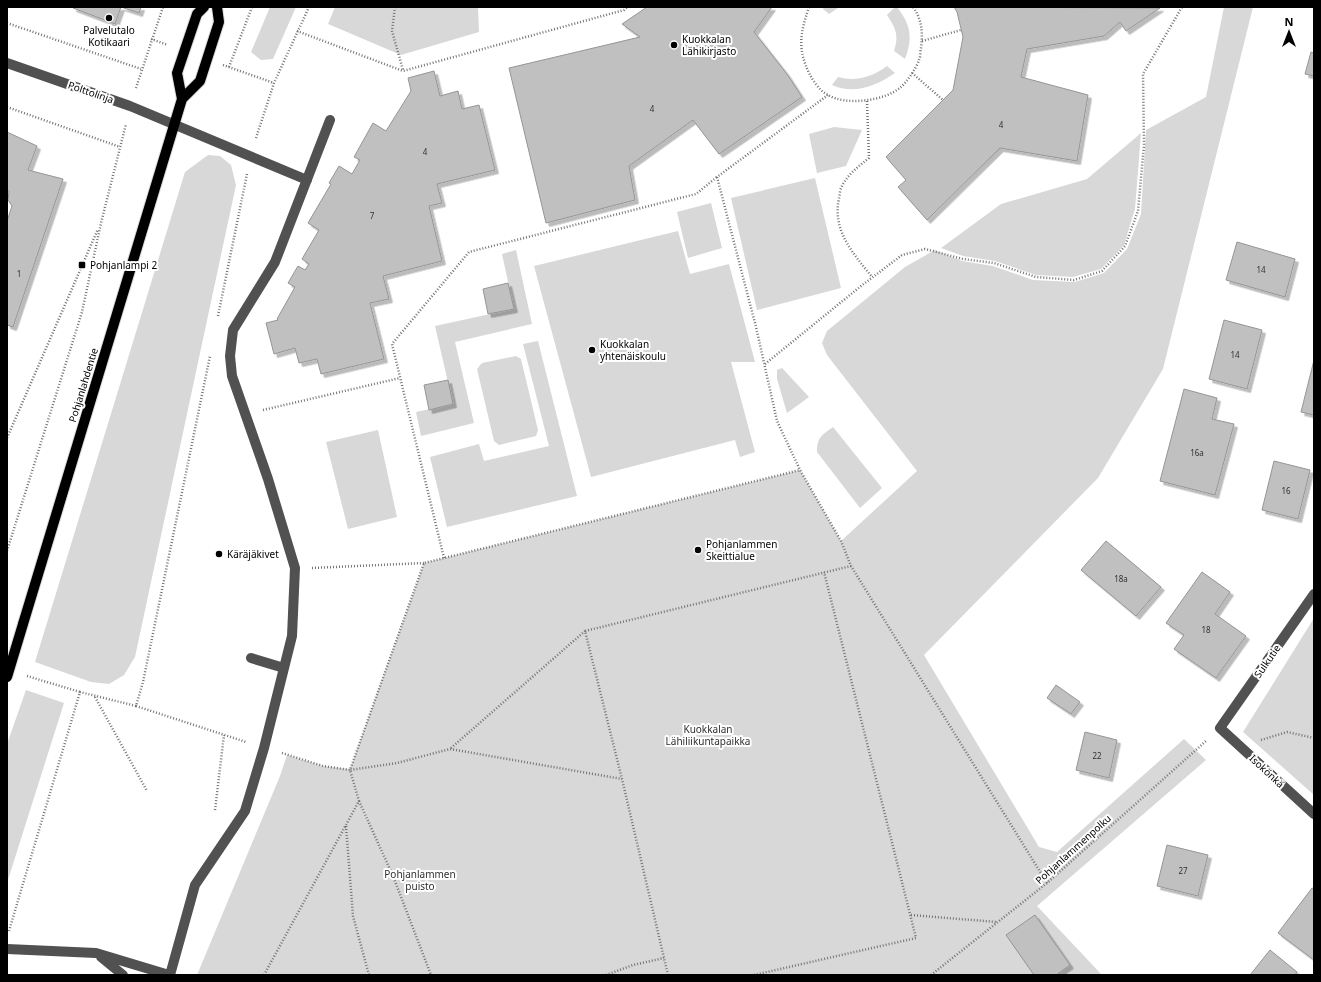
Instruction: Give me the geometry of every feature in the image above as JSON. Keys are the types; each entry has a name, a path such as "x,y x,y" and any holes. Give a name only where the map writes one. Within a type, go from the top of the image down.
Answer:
{"main road":[{"name":"Pohjanlahdentie","path":"182,99 178,74 197,14 204,7"},
{"name":"Pohjanlahdentie","path":"7,678 174,123 182,99 200,80 219,22 217,7"}],"street":[{"name":"Polttolinja","path":"7,63 174,123 307,180"},
{"path":"7,949 96,953 169,975 195,884 245,811 264,748 292,636 295,568 268,480 232,376 230,356 233,330 275,262 330,120"},
{"name":"Sulkutie","path":"1220,728 1314,594"},
{"path":"251,658 284,668"},
{"name":"Isokönkä","path":"1220,728 1314,814"},
{"path":"96,953 123,975"}],"path":[{"path":"7,551 82,312 101,223 130,106 141,69 163,7"},
{"path":"229,67 252,7"},
{"path":"218,320 251,156 274,83 308,7"},
{"path":"395,7 392,31 403,71"},
{"path":"297,31 403,71 624,10 626,7"},
{"path":"808,7 803,24 801,43 804,61 814,82 828,95 849,102 867,101 886,95 900,88 912,73 919,60 922,41 921,24 913,7"},
{"path":"765,364 872,277 902,255 925,249 962,258 994,263 1036,277 1074,280 1102,271 1125,246 1138,211 1144,144 1143,74 1182,7"},
{"path":"7,23 141,69"},
{"path":"922,41 961,30"},
{"path":"912,73 943,100"},
{"path":"444,558 392,344 469,252 696,194 828,95"},
{"path":"867,101 869,158 852,172 841,187 837,207 840,229 851,250 872,277"},
{"path":"7,107 120,147"},
{"path":"717,177 765,364 777,421 800,470 841,541 851,566 1047,883"},
{"path":"7,438 101,223"},
{"path":"136,706 143,682 212,349"},
{"path":"246,415 400,378"},
{"path":"295,568 424,563 800,470"},
{"path":"424,563 350,770 359,801 393,876 431,975"},
{"path":"450,749 585,631 851,566"},
{"path":"754,975 916,938 824,572"},
{"path":"585,631 622,779 668,975"},
{"path":"31,677 80,692 136,706 323,766 350,770 397,763 450,749 622,779"},
{"path":"7,937 80,692"},
{"path":"95,696 147,791"},
{"name":"Pohjanlammenpolku","path":"931,975 1047,883 1220,728"},
{"path":"1241,746 1287,732 1314,738"},
{"path":"214,810 224,735"},
{"path":"264,975 359,801"},
{"path":"346,825 353,916 369,975"},
{"path":"910,915 998,922"},
{"path":"606,975 633,965 664,958"}],"green space":[{"path":"270,7 296,7 273,59 261,60 251,52"},
{"path":"335,7 478,7 479,32 401,55 328,24"},
{"path":"824,7 842,7 829,14 823,9"},
{"path":"895,7 897,7 902,14 908,26 910,38 905,59 894,51 896,32 887,15"},
{"name":"Kuokkalan Lähiliikuntapaikka","path":"1224,7 1253,7 1163,369 1098,478 924,655 1039,847 1057,852 1184,739 1206,760 1037,906 1102,975 197,975 280,776 287,755 323,766 350,769 424,563 800,470 841,541 917,471 827,355 822,343 827,331 905,267 935,250 962,261 993,266 1033,280 1075,282 1104,273 1127,249 1141,214 1146,130 1206,97"},
{"path":"887,66 895,73 880,82 865,88 848,89 832,85 838,77 851,79 864,78"},
{"path":"834,127 862,130 846,166 817,173 809,134"},
{"path":"1141,133 1135,209 1124,245 1101,269 1073,277 1036,275 995,261 963,256 941,248 1001,204 1087,179"},
{"path":"208,155 220,156 231,165 236,185 135,657 124,675 109,684 91,682 35,662 185,172"},
{"path":"815,178 841,288 757,310 731,198"},
{"path":"711,203 722,248 688,258 677,212"},
{"path":"678,231 690,274 729,264 755,362 731,362 755,452 740,457 735,440 591,477 534,266"},
{"path":"516,250 532,324 455,342 474,423 421,436 416,412 453,404 435,326 514,309 502,254"},
{"path":"538,341 577,496 447,527 430,457 479,444 484,461 549,446 523,344"},
{"path":"516,356 521,359 538,430 536,436 499,445 494,441 477,369 482,363"},
{"path":"782,368 809,397 787,413 777,379 777,370"},
{"path":"833,427 882,488 860,508 817,452 819,440"},
{"path":"378,430 397,517 348,529 326,442"},
{"path":"1314,618 1314,795 1243,732"},
{"path":"26,690 64,703 7,883 7,744"}],"building":[{"name":"Palvelutalo Kotikaari","path":"73,7 121,7 115,24"},
{"path":"121,7 141,7 139,13"},
{"path":"647,7 772,7 754,32 787,74 802,97 719,154 693,120 629,166 635,200 546,223 509,68 640,37 622,24"},
{"path":"954,7 1160,8 1126,31 1120,22 1104,36 1027,49 1021,77 1088,95 1077,161 1000,148 927,220 898,187 906,180 886,157 953,90 963,37 957,12"},
{"path":"1311,52 1314,53 1314,76 1305,74"},
{"path":"434,71 440,96 458,91 462,109 479,105 495,170 437,184 442,203 429,206 442,261 383,276 389,299 370,303 384,359 321,374 317,359 299,363 295,348 274,354 266,323 278,320 277,319 295,287 288,283 298,266 305,270 309,264 302,259 319,230 308,223 331,184 329,183 339,166 352,174 360,160 354,157 373,123 386,131 411,91 408,78"},
{"path":"7,132 37,146 28,170 63,179 13,327 7,325 7,221 12,206 8,200 9,191 7,190"},
{"path":"1237,242 1295,259 1285,297 1226,280"},
{"path":"508,283 514,309 488,314 483,289"},
{"path":"1224,320 1262,330 1247,389 1209,379"},
{"path":"1314,360 1314,415 1301,412"},
{"path":"448,380 453,404 429,410 424,385"},
{"path":"1184,389 1217,398 1212,419 1234,424 1215,495 1160,481"},
{"path":"1274,461 1310,470 1298,519 1262,510"},
{"path":"1106,541 1161,587 1136,616 1081,570"},
{"path":"1202,572 1230,592 1215,614 1246,636 1216,678 1174,649 1184,635 1166,623"},
{"path":"1056,685 1080,702 1071,714 1047,698"},
{"path":"1085,732 1117,740 1109,778 1076,770"},
{"path":"1167,845 1208,855 1198,896 1157,886"},
{"path":"1312,888 1314,889 1314,960 1278,933"},
{"path":"1035,915 1070,965 1056,975 1034,975 1006,935"},
{"path":"1270,950 1297,972 1295,975 1250,975"}],"place":[{"name":"Palvelutalo Kotikaari","path":"109,18"},
{"name":"Kuokkalan Lähikirjasto","path":"674,45"},
{"name":"Pohjanlampi 2","path":"82,265"},
{"name":"Kuokkalan yhtenäiskoulu","path":"592,350"},
{"name":"Pohjanlammen Skeittialue","path":"698,550"},
{"name":"Käräjäkivet","path":"219,554"}],"park label":[{"name":"Pohjanlammen puisto","path":"420,880"}]}
